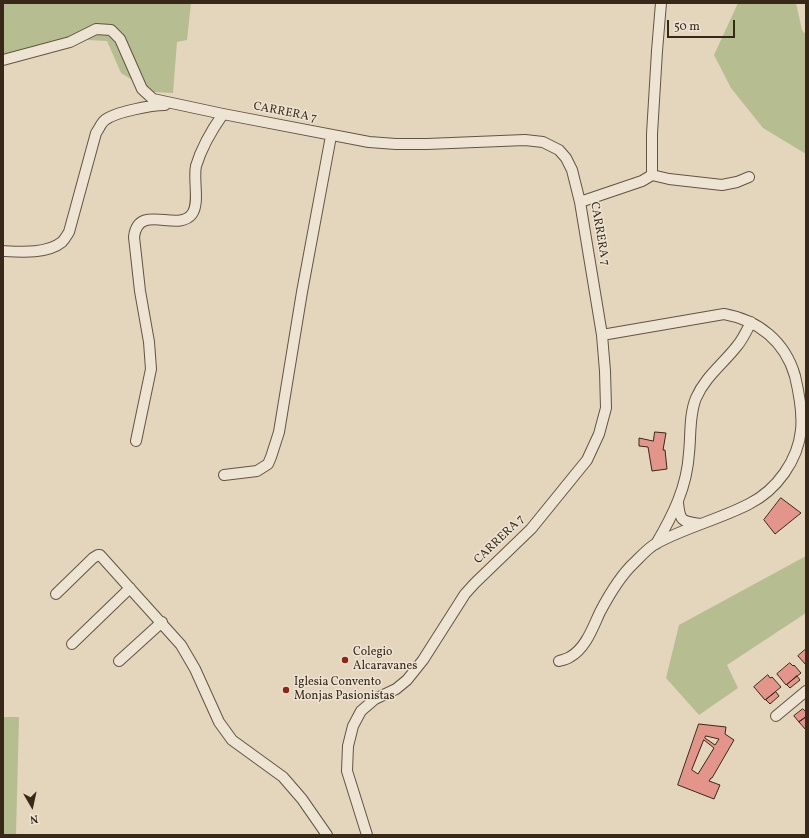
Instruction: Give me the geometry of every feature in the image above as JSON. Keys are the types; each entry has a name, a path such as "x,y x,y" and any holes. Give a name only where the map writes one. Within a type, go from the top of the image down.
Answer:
{"street":[{"path":"652,175 652,134 656,51 661,3"},
{"name":"CARRERA 7","path":"3,60 70,42 96,29 111,30 120,39 142,89 153,99 330,136 369,142 396,144 524,140 542,142 559,150 566,158 572,170 580,202 602,335 606,370 606,408 599,434 587,460 531,529 465,594 423,660 407,680 396,689 375,699 361,710 353,726 348,746 347,771 367,835"},
{"path":"3,251 22,252 50,248 62,241 69,232 96,133 104,121 115,115 154,105 177,105"},
{"path":"136,441 151,369 149,342 140,291 134,237 135,230 144,220 185,220 192,215 196,207 196,167 206,139 223,114"},
{"path":"224,475 257,471 268,464 279,432 330,136"},
{"path":"580,202 642,181 652,175 669,179 722,185 737,182 749,177"},
{"path":"559,661 571,657 582,646 592,631 610,594 622,577 634,563 656,544 750,504 766,493 782,476 797,450 801,430 801,409 798,387 792,366 778,344 766,331 751,322 724,314 602,335"},
{"path":"656,544 678,502 684,486 688,466 690,435 695,400 701,387 709,376 738,345 751,322"},
{"path":"678,502 680,516 685,522 700,524"},
{"path":"56,594 93,558 100,555 162,622 181,645 195,669 219,722 232,740 284,777 302,799 327,835"},
{"path":"72,644 130,588"},
{"path":"119,661 162,622"},
{"path":"776,716 806,691"}],"green space":[{"path":"3,3 191,3 187,40 177,42 173,93 152,92 121,73 107,41 87,40 3,54"},
{"path":"738,3 796,3 802,30 806,35 806,154 763,128 731,88 714,55"},
{"path":"806,556 806,613 727,665 738,688 699,715 666,678 679,625"},
{"path":"3,717 19,717 16,835 3,835"}],"building":[{"path":"655,432 666,433 663,450 665,450 667,469 652,471 648,447 639,446 639,438 653,441"},
{"path":"781,498 801,513 775,534 764,520"},
{"path":"806,649 806,665 798,656"},
{"path":"790,663 793,666 794,665 801,673 786,685 777,674"},
{"path":"768,675 770,678 772,677 781,687 765,700 754,687"},
{"path":"797,676 800,680 790,688 787,685"},
{"path":"776,692 779,696 770,704 766,700"},
{"path":"803,709 806,712 806,717 799,722 794,716"},
{"path":"806,717 806,730 799,722"},
{"path":"699,724 726,727 725,734 734,740 709,781 720,785 714,799 678,785","holes":["706,736 719,739 715,745 705,738","704,740 714,748 698,774 692,770"]}],"place":[{"name":"Colegio Alcaravanes","path":"345,660"},
{"name":"Iglesia Convento Monjas Pasionistas","path":"286,690"}]}
